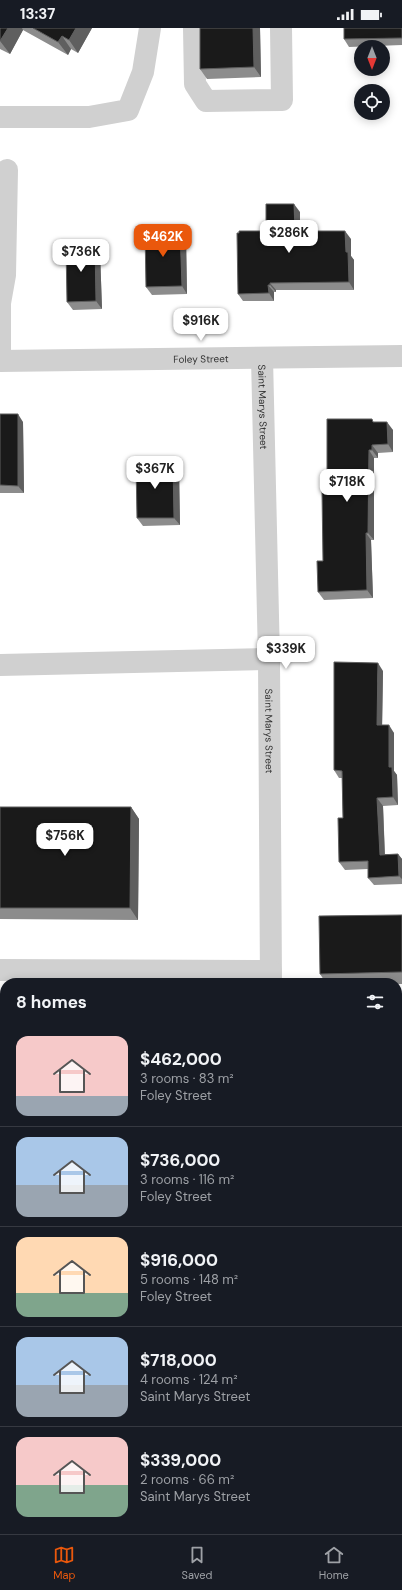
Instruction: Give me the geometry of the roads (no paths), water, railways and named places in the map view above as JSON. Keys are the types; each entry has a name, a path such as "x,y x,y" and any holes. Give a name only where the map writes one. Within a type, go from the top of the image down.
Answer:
{"street":[{"path":"0,117 89,117 128,110 143,72 150,28"},
{"path":"194,28 195,84 206,101 282,100 281,28"},
{"path":"0,361 0,303 3,275 7,170"},
{"name":"Foley Street","path":"0,361 402,356"},
{"name":"Saint Marys Street","path":"262,358 269,659 271,977"},
{"path":"0,665 269,659"},
{"path":"0,970 209,977 271,977"}]}
